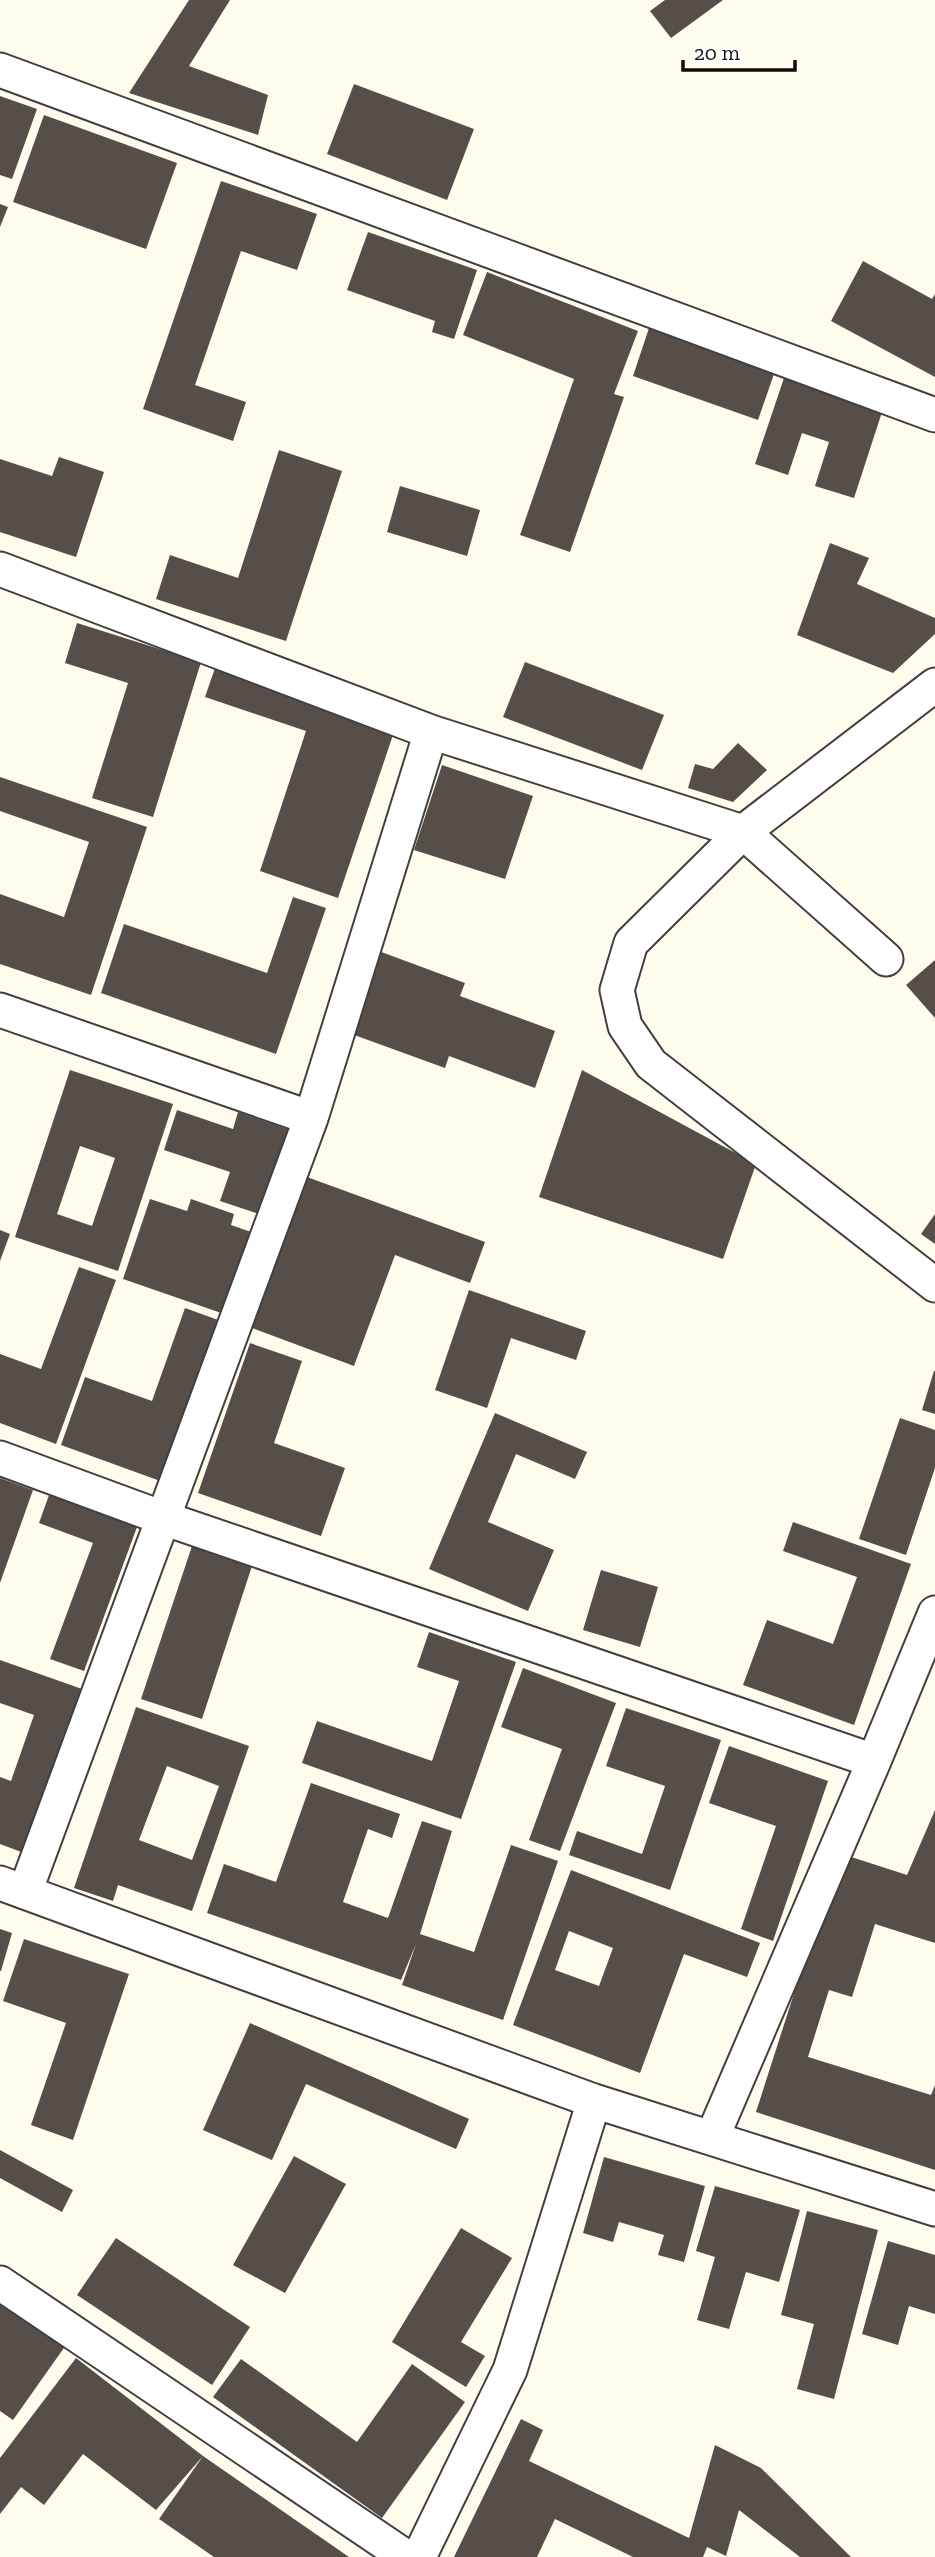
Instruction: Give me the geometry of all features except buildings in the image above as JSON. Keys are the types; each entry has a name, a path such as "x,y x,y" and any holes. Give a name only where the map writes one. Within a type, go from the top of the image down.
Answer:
{"street":[{"path":"0,70 935,415"},
{"path":"0,569 431,732 743,832 886,959"},
{"path":"935,685 743,832 631,943 617,990 625,1026 651,1064 935,1285"},
{"path":"431,732 310,1118 163,1518 13,1888 594,2101 935,2209"},
{"path":"0,1010 310,1118"},
{"path":"0,1458 163,1518 874,1761"},
{"path":"712,2138 935,1613"},
{"path":"419,2557 510,2370 594,2101"},
{"path":"0,2283 406,2557"}]}
